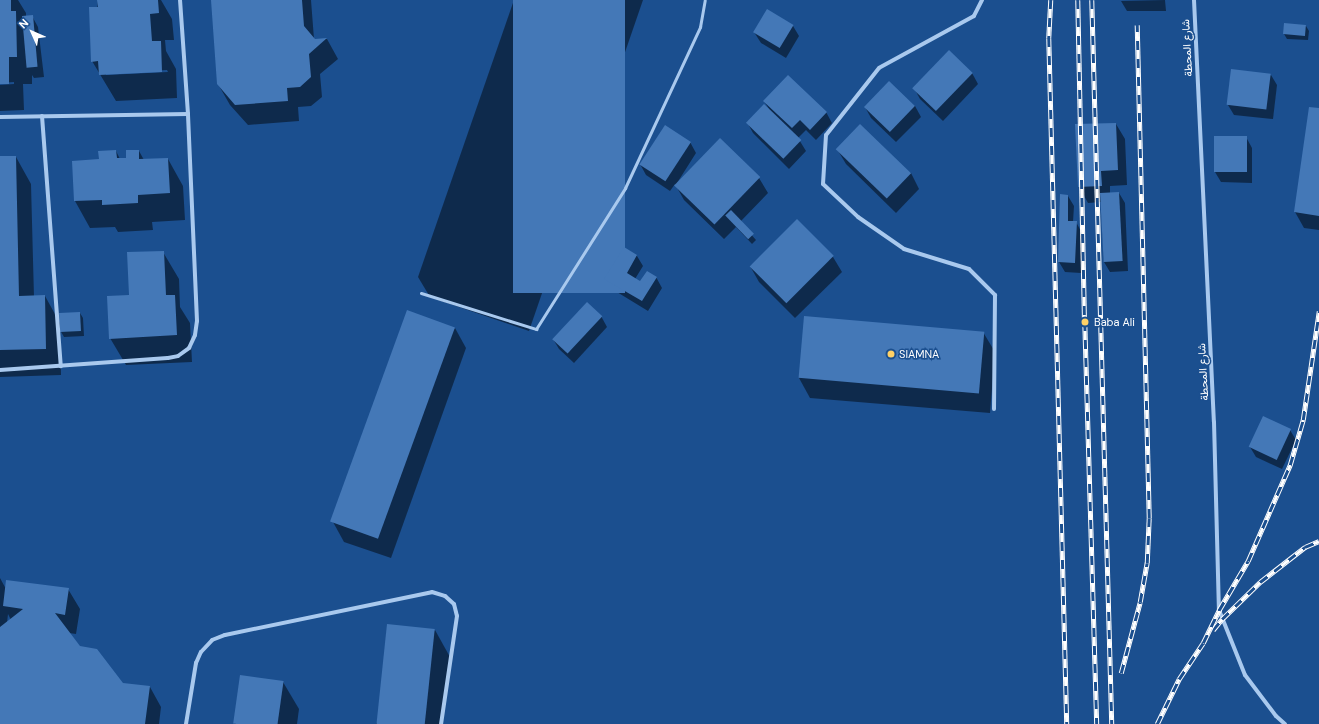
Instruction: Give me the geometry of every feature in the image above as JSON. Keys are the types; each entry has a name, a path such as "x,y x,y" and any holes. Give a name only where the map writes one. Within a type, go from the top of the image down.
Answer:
{"street":[{"path":"0,370 168,358 178,356 189,348 195,335 197,321 188,114 180,0"},
{"path":"982,0 974,16 879,68 826,135 823,184 858,217 904,249 969,269 995,295 994,409"},
{"name":"شارع المحطة","path":"1194,0 1214,422 1219,610 1245,675 1276,716 1285,724"},
{"path":"0,117 188,114"},
{"path":"42,116 61,366"},
{"path":"186,724 196,663 201,652 212,640 225,635 432,592 445,596 454,604 458,616 441,724"}],"lane":[{"path":"421,292 536,329 625,188 700,27 705,0"}],"building":[{"path":"0,0 11,0 11,11 16,11 17,57 9,57 9,84 0,84"},
{"path":"97,0 158,0 159,13 150,14 152,41 161,41 162,72 99,75 98,61 91,62 89,7 98,7"},
{"path":"211,0 302,0 304,26 315,39 327,38 309,54 311,77 300,87 287,88 288,101 235,105 217,84"},
{"path":"513,0 625,0 625,293 513,293"},
{"path":"767,9 794,25 780,48 753,32"},
{"path":"33,15 38,67 27,68 22,16"},
{"path":"1284,23 1306,25 1305,36 1283,34"},
{"path":"949,50 973,73 936,111 912,88"},
{"path":"1231,69 1271,74 1266,110 1227,105"},
{"path":"788,75 827,112 810,130 800,120 792,128 763,101"},
{"path":"889,81 915,106 890,132 864,107"},
{"path":"764,104 801,140 783,159 746,123"},
{"path":"1309,107 1319,108 1319,216 1294,212"},
{"path":"1116,123 1118,170 1101,171 1102,186 1078,187 1075,124"},
{"path":"860,124 911,173 887,198 836,149"},
{"path":"665,125 691,142 665,181 639,164"},
{"path":"1214,136 1247,136 1247,172 1214,172"},
{"path":"720,138 760,177 714,224 674,185"},
{"path":"116,150 117,158 126,158 126,150 139,150 139,159 168,158 170,193 138,195 138,203 102,205 102,200 74,201 72,161 99,159 98,151"},
{"path":"0,156 16,156 19,296 45,295 46,349 0,350"},
{"path":"1119,192 1123,261 1104,262 1100,193"},
{"path":"1060,194 1068,195 1068,221 1077,221 1075,263 1058,262"},
{"path":"731,210 754,234 748,239 725,216"},
{"path":"797,219 834,256 786,303 750,266"},
{"path":"624,247 637,255 627,273 640,281 647,271 657,277 642,301 604,279"},
{"path":"164,251 166,295 175,295 177,335 109,339 107,296 129,295 127,252"},
{"path":"587,302 602,316 568,354 552,339"},
{"path":"407,310 455,327 378,539 330,521"},
{"path":"80,312 81,331 60,332 59,313"},
{"name":"SIAMNA","path":"804,316 984,332 979,394 799,378"},
{"path":"1263,416 1291,429 1277,460 1249,447"},
{"path":"6,580 69,588 65,615 55,613 80,646 97,649 123,683 150,686 145,724 0,724 0,627 23,609 3,606"},
{"path":"387,624 435,629 425,724 376,724"},
{"path":"240,675 284,681 278,724 233,724"}],"railway":[{"path":"1051,0 1049,38 1067,724"},
{"path":"1078,0 1085,322 1097,724"},
{"path":"1092,0 1112,724"},
{"path":"1121,673 1140,602 1147,563 1149,518 1137,25"},
{"path":"1157,724 1179,679 1203,643 1219,610 1248,561 1290,465 1303,420 1319,311"},
{"path":"1213,630 1222,619 1260,582 1305,547 1319,541"}],"place":[{"name":"Baba Ali","path":"1085,322"},
{"name":"SIAMNA","path":"891,354"}]}
